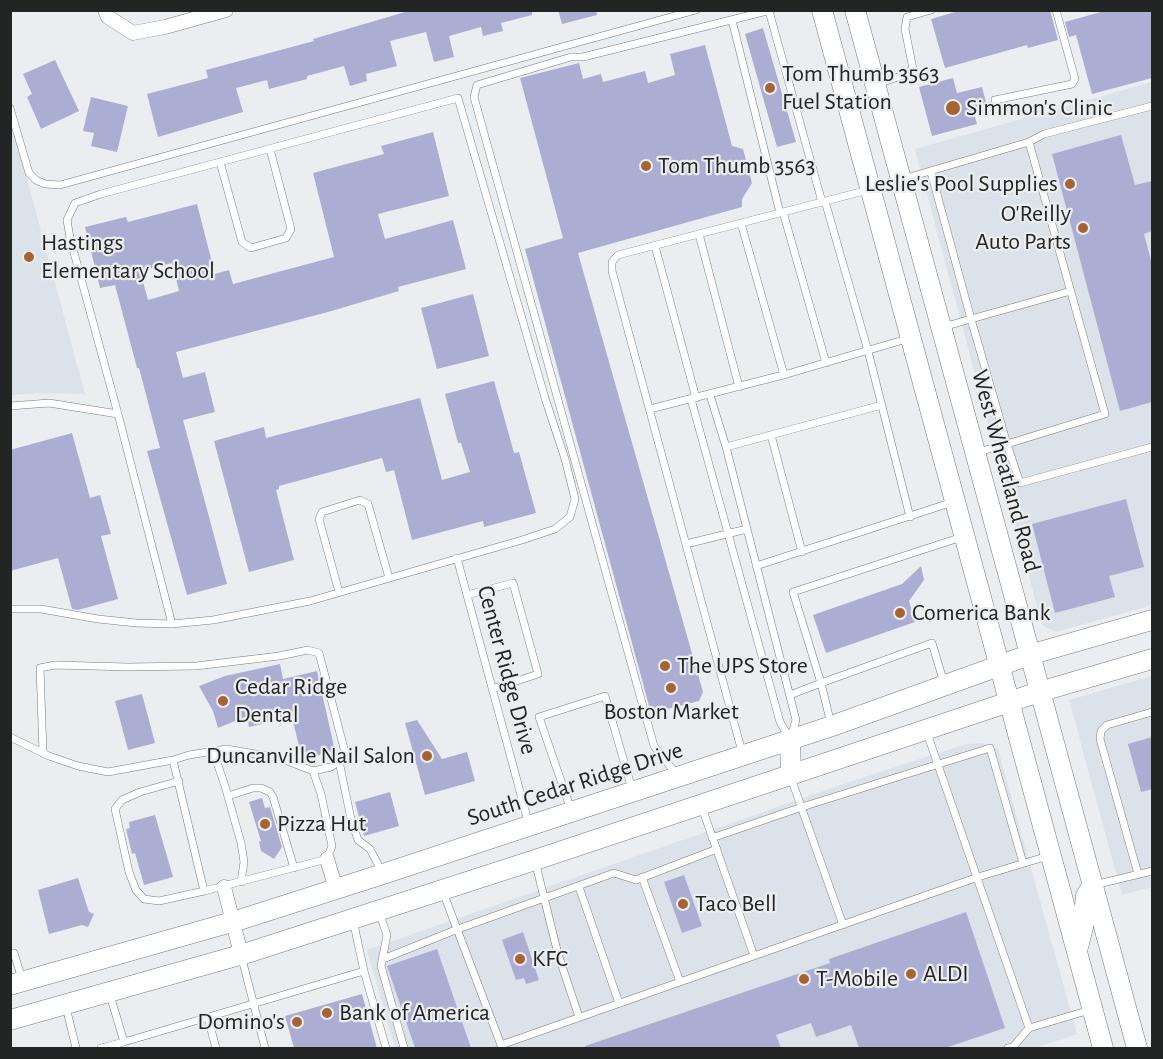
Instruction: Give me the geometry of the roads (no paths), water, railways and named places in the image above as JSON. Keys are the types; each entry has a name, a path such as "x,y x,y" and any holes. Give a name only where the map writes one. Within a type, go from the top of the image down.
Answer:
{"main road":[{"path":"822,10 1103,1048"},
{"name":"West Wheatland Road","path":"855,10 1137,1048"},
{"path":"911,337 942,328"},
{"name":"South Cedar Ridge Drive","path":"17,983 232,922 383,874 832,726 1029,655 1152,620"},
{"path":"10,1020 241,954 379,911 1039,693 1152,659"},
{"path":"790,740 791,776"},
{"path":"529,827 535,860"},
{"path":"1077,951 1083,927 1086,896 1092,886"}],"street":[{"path":"105,10 108,17 133,33 165,27 226,10"},
{"path":"327,859 336,889"},
{"path":"224,887 241,954"}],"lane":[{"path":"10,108 29,173 36,180 45,184 60,185 696,10"},
{"path":"875,85 913,69 905,29 907,17 931,10"},
{"path":"995,100 1072,84 1075,79 1056,10"},
{"path":"678,777 654,746 474,97 477,85 571,57 583,57 770,11 868,351 910,517"},
{"path":"732,20 782,212 826,363"},
{"path":"10,609 41,609 136,623 172,624 213,620 260,612 389,578 555,529 570,517 575,499 565,459 458,98 220,162 75,204 67,220 70,238 172,624"},
{"path":"901,180 1029,142 1044,134 1152,106"},
{"path":"975,453 1105,414 1029,142"},
{"path":"220,162 242,242 251,248 286,238 291,229 270,149"},
{"path":"931,172 971,319 1020,483 1152,447"},
{"path":"743,755 612,271 612,262 618,255 871,189"},
{"path":"741,223 784,375"},
{"path":"699,234 739,387"},
{"path":"655,246 693,399 780,722 790,740"},
{"path":"942,328 1071,291"},
{"path":"650,409 784,375 911,337"},
{"path":"710,395 726,447 796,720 790,740"},
{"path":"10,405 49,403 118,414"},
{"path":"726,447 882,405"},
{"path":"771,435 802,552"},
{"path":"339,592 319,519 322,512 351,503 360,501 368,504 389,578"},
{"path":"756,566 956,501"},
{"path":"686,544 747,529"},
{"path":"832,726 793,592 965,536"},
{"name":"Center Ridge Drive","path":"457,558 529,827"},
{"path":"467,595 513,583 538,674 492,689"},
{"path":"790,695 932,643 944,686"},
{"path":"10,736 43,753 78,766 108,772 173,760 189,754 226,749 280,758 313,771 331,767 346,756 319,653 308,650 279,656 196,666 55,665 40,668 43,753"},
{"path":"571,812 539,717 604,696 633,792"},
{"path":"1138,874 1100,739 1101,730 1107,725 1152,712"},
{"path":"927,731 1029,1028"},
{"path":"712,838 990,748 1023,863"},
{"path":"213,751 241,843 244,862 241,882"},
{"path":"173,760 204,891"},
{"path":"339,761 351,819 358,840 370,849 383,874"},
{"path":"179,781 140,792 122,800 115,809 129,873 136,890 144,899 159,901 224,887 327,859 332,846 321,794 313,771"},
{"path":"791,776 843,925"},
{"path":"228,796 253,788 261,788 270,792 294,867"},
{"path":"701,806 754,956"},
{"path":"383,959 458,929 614,873 636,880 717,849"},
{"path":"442,890 501,1045 978,877 1050,855"},
{"path":"535,860 558,954 579,1017"},
{"path":"1092,886 1152,871"},
{"path":"642,877 680,982"},
{"path":"579,887 619,1003"},
{"path":"379,911 387,935 381,966 404,1048"},
{"path":"353,919 364,971 386,1048"},
{"path":"10,954 14,953 17,983"},
{"path":"241,954 265,1048"},
{"path":"101,1048 364,971"},
{"path":"110,992 123,1042"},
{"path":"65,1005 76,1048"},
{"path":"1008,1048 1013,1047 1029,1028 1092,1010"},
{"path":"208,1018 216,1048"}],"place":[{"name":"Tom Thumb 3563 Fuel Station","path":"770,88"},
{"name":"Simmon's Clinic","path":"953,108"},
{"name":"Tom Thumb 3563","path":"646,166"},
{"name":"Leslie's Pool Supplies","path":"1070,184"},
{"name":"O'Reilly Auto Parts","path":"1083,228"},
{"name":"Hastings Elementary School","path":"29,257"},
{"name":"Comerica Bank","path":"900,613"},
{"name":"The UPS Store","path":"665,666"},
{"name":"Boston Market","path":"671,688"},
{"name":"Cedar Ridge Dental","path":"223,701"},
{"name":"Duncanville Nail Salon","path":"427,756"},
{"name":"Pizza Hut","path":"265,824"},
{"name":"Taco Bell","path":"683,904"},
{"name":"KFC","path":"520,959"},
{"name":"ALDI","path":"911,974"},
{"name":"T-Mobile","path":"804,979"},
{"name":"Bank of America","path":"327,1013"},
{"name":"Domino's","path":"297,1022"}]}
